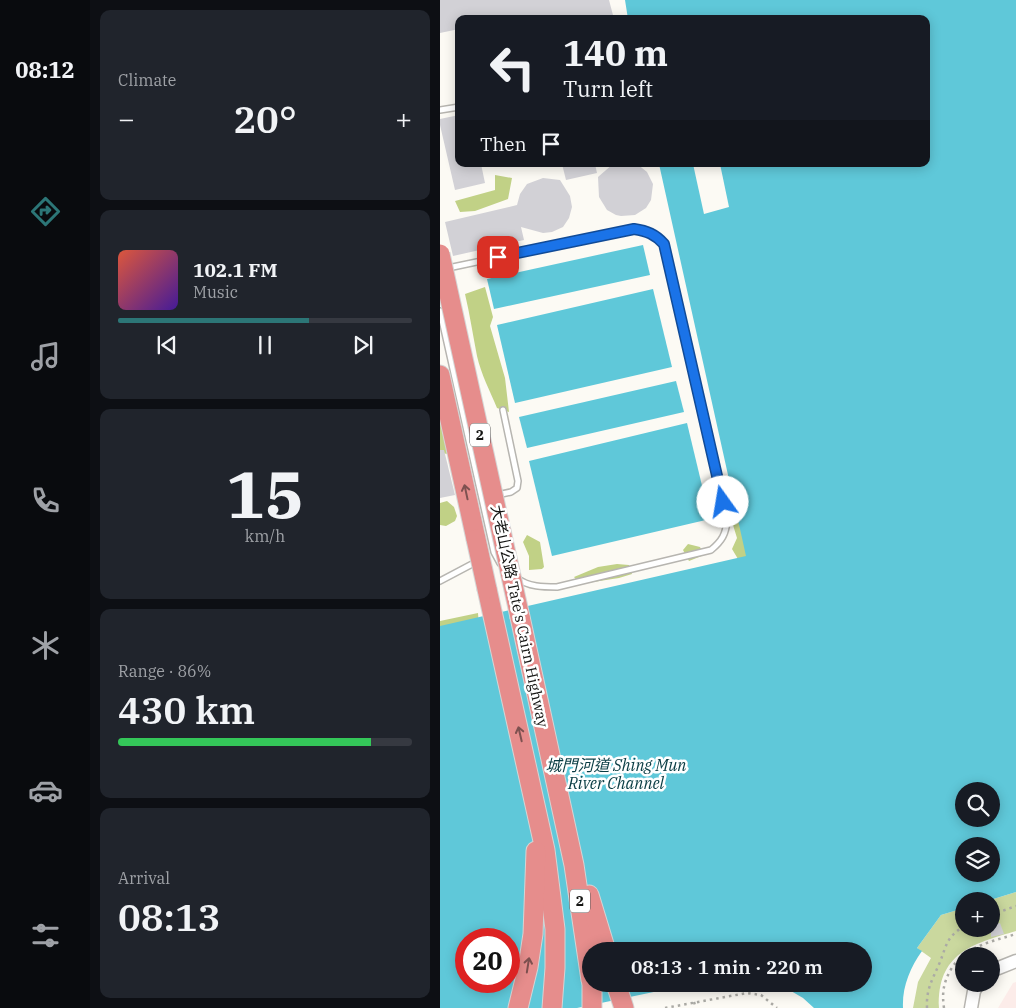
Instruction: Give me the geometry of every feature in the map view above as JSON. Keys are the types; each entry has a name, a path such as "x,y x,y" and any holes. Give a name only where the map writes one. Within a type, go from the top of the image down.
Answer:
{"highway":[{"name":"大老山公路 Tate's Cairn Highway","path":"440,254 570,840 586,942"},
{"name":"大老山公路 Tate's Cairn Highway","path":"440,375 545,850 554,919 556,968 552,1008"},
{"path":"518,1008 534,928 537,817"},
{"path":"570,840 593,905 603,942"},
{"name":"大老山公路 Tate's Cairn Highway","path":"591,992 592,1008"},
{"path":"619,992 624,1008"}],"street":[{"path":"1000,966 1016,961"},
{"path":"971,1008 974,992"}],"lane":[{"path":"440,110 455,108"},
{"path":"440,269 634,229 646,231 657,236 664,244 727,520 726,532 720,543 711,550 557,587 538,586 520,581 500,563 494,552 440,311"},
{"path":"482,499 511,492 517,488 518,481 503,410"},
{"path":"440,581 494,552"}],"path":[{"path":"1000,912 1016,906"},
{"path":"926,1008 930,982 946,944 955,933"},
{"path":"944,1008 942,992 946,978 963,954 977,946 1016,934"},
{"path":"665,1008 747,993 761,995 777,1008"},
{"path":"694,1002 696,1008"}],"shaded area":[{"path":"1016,982 1016,1008 998,1008 1013,983"}],"green space":[{"path":"495,175 512,178 508,199 475,211 460,212 455,201 495,190"},
{"path":"485,287 493,317 490,326 505,378 509,412 497,408 483,376 477,356 465,294"},
{"path":"440,421 449,451 448,454 440,453"},
{"path":"447,501 454,507 457,516 455,521 446,526 440,525 440,503"},
{"path":"743,521 753,564 738,559 732,549 737,538 733,525"},
{"path":"527,535 540,542 544,567 542,569 529,570 529,556 523,542"},
{"path":"688,544 700,547 704,555 689,561 683,550"},
{"path":"617,564 629,565 632,574 580,584 574,577 598,567"},
{"path":"478,613 479,626 440,626 440,621"},
{"path":"1016,892 1016,931 1000,936 1000,897"},
{"path":"955,911 955,937 997,937 972,947 955,947 955,959 944,975 940,989 939,1008 913,1008 918,982 931,958 917,948 941,915"}],"water":[{"name":"城門河道 Shing Mun River Channel","path":"625,0 1016,0 1016,892 1000,897 1000,892 955,892 955,911 941,915 917,948 922,951 908,978 903,1008 814,1008 793,992 872,992 872,942 582,942 582,992 654,992 577,1008 440,1008 440,626 746,556 660,167 930,167 930,15 627,15"},
{"path":"643,245 650,275 494,309 487,279"},
{"path":"653,289 672,367 515,403 497,325"},
{"path":"676,381 684,412 527,448 519,417"},
{"path":"687,423 710,519 552,556 529,461"}],"pier":[{"path":"694,167 721,167 729,207 704,214"}],"building":[{"path":"440,0 609,0 613,15 455,15 455,30 440,33"},
{"path":"455,116 455,167 482,167 485,183 455,190 440,119"},
{"path":"563,167 596,167 597,173 566,180"},
{"path":"610,167 641,167 647,172 653,184 651,200 646,208 635,215 616,215 607,210 599,197 598,177"},
{"path":"543,178 560,180 570,196 572,207 569,218 563,227 552,232 543,233 521,227 524,240 453,256 445,222 517,205 520,194 527,184"},
{"path":"440,450 444,450 455,495 440,498"},
{"path":"1000,923 1004,934 1000,935"}],"route":[{"path":"498,257 634,229 646,231 657,236 664,244 723,502"}]}
